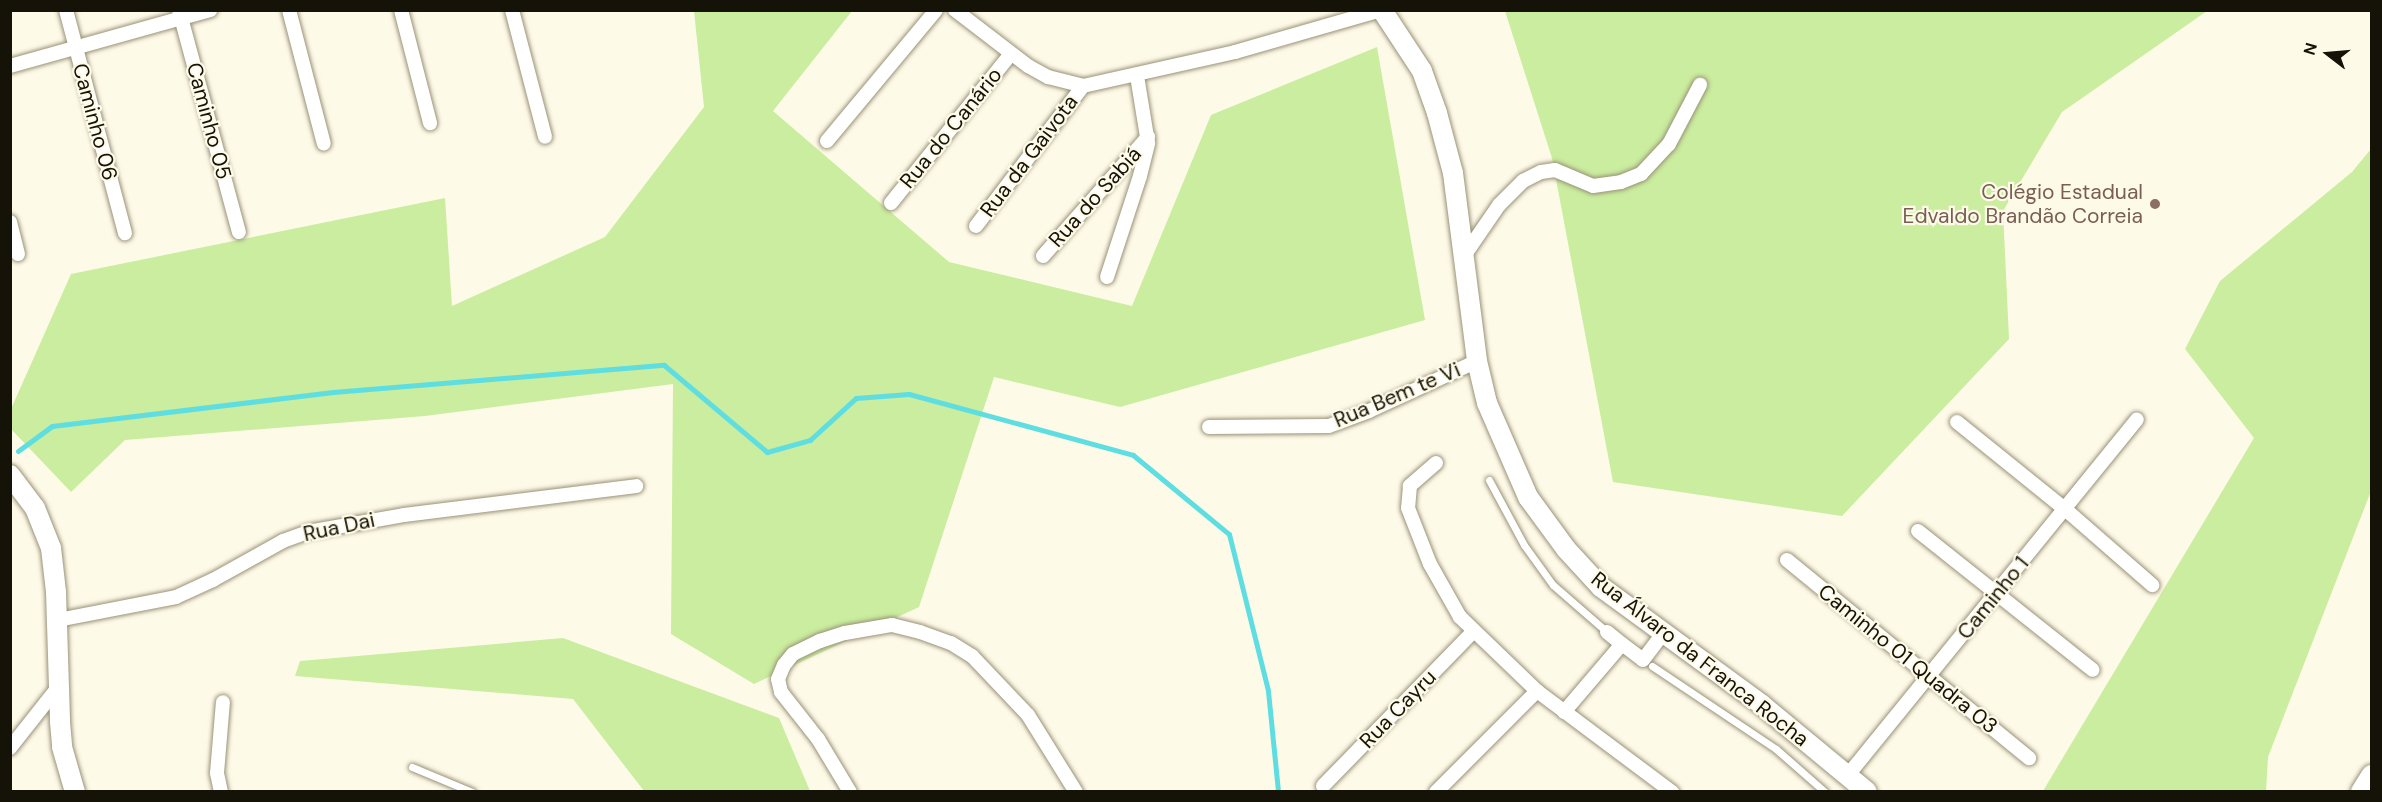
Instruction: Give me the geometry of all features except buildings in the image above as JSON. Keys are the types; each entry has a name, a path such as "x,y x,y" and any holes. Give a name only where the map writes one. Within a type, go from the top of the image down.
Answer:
{"main road":[{"name":"Rua Álvaro da Franca Rocha","path":"1381,10 1422,71 1437,113 1453,173 1477,361 1486,403 1527,497 1566,549 1601,587 1762,705 1867,792"},
{"path":"10,475 35,508 51,548 58,620 62,747 75,792"},
{"path":"2362,792 2372,776"}],"street":[{"name":"Caminho 06","path":"66,10 125,233"},
{"path":"10,66 180,15 210,10"},
{"path":"289,10 324,144"},
{"path":"401,10 430,123"},
{"path":"512,10 545,137"},
{"path":"827,141 936,10"},
{"path":"955,10 1011,54 1048,77 1083,86 1137,76 1235,52 1381,10"},
{"name":"Caminho 05","path":"180,15 239,232"},
{"name":"Rua do Canário","path":"891,203 1011,54"},
{"path":"1107,277 1142,170 1148,138 1137,76"},
{"path":"1464,256 1499,205 1523,181 1541,172 1555,170 1593,186 1621,182 1641,174 1669,144 1700,85"},
{"name":"Rua da Gaivota","path":"976,226 1083,86"},
{"name":"Rua do Sabiá","path":"1043,256 1148,138"},
{"path":"10,222 18,254"},
{"name":"Rua Bem te Vi","path":"1209,427 1329,426 1369,411 1477,361"},
{"name":"Caminho 1","path":"1848,775 1930,678 2137,420"},
{"path":"1957,422 2065,509 2152,585"},
{"path":"1436,463 1410,486 1408,508 1438,580 1460,617 1536,692 1668,791"},
{"name":"Rua Dai","path":"58,620 176,597 213,580 283,541 308,532 404,515 636,486"},
{"path":"1918,531 2093,670"},
{"name":"Caminho 01 Quadra 03","path":"1786,560 2029,758"},
{"path":"850,792 818,739 781,692 778,679 784,665 794,654 820,641 844,633 892,625 920,632 951,644 972,656 1028,715 1076,792"},
{"name":"Rua Cayru","path":"1323,786 1473,632"},
{"path":"1607,632 1647,663 1663,633"},
{"path":"1564,712 1622,644"},
{"path":"10,748 59,686"},
{"path":"1436,792 1536,692"},
{"path":"221,792 217,773 223,702"}],"lane":[{"path":"1489,480 1524,545 1553,585 1607,632"},
{"path":"1647,663 1776,749 1825,792"},
{"path":"412,767 472,792"}],"green space":[{"path":"694,11 852,11 773,111 949,262 1132,306 1211,115 1377,47 1425,320 1120,407 994,377 919,607 754,684 671,634 673,384 425,416 125,440 71,492 11,429 11,409 71,274 445,198 452,306 605,237 704,107"},
{"path":"1505,11 2207,11 2062,112 2003,211 2009,339 1842,516 1613,482 1552,158"},
{"path":"2371,149 2371,491 2268,757 2266,791 2043,791 2254,438 2185,349 2220,281 2352,172"},
{"path":"563,638 779,718 810,791 644,791 573,699 295,676 300,661"}],"waterway":[{"path":"18,451 52,426 333,392 664,365 767,452 810,440 856,398 909,394 1133,455 1229,534 1268,691 1278,792"}],"place":[{"name":"Colégio Estadual Edvaldo Brandão Correia","path":"2155,204"}]}
